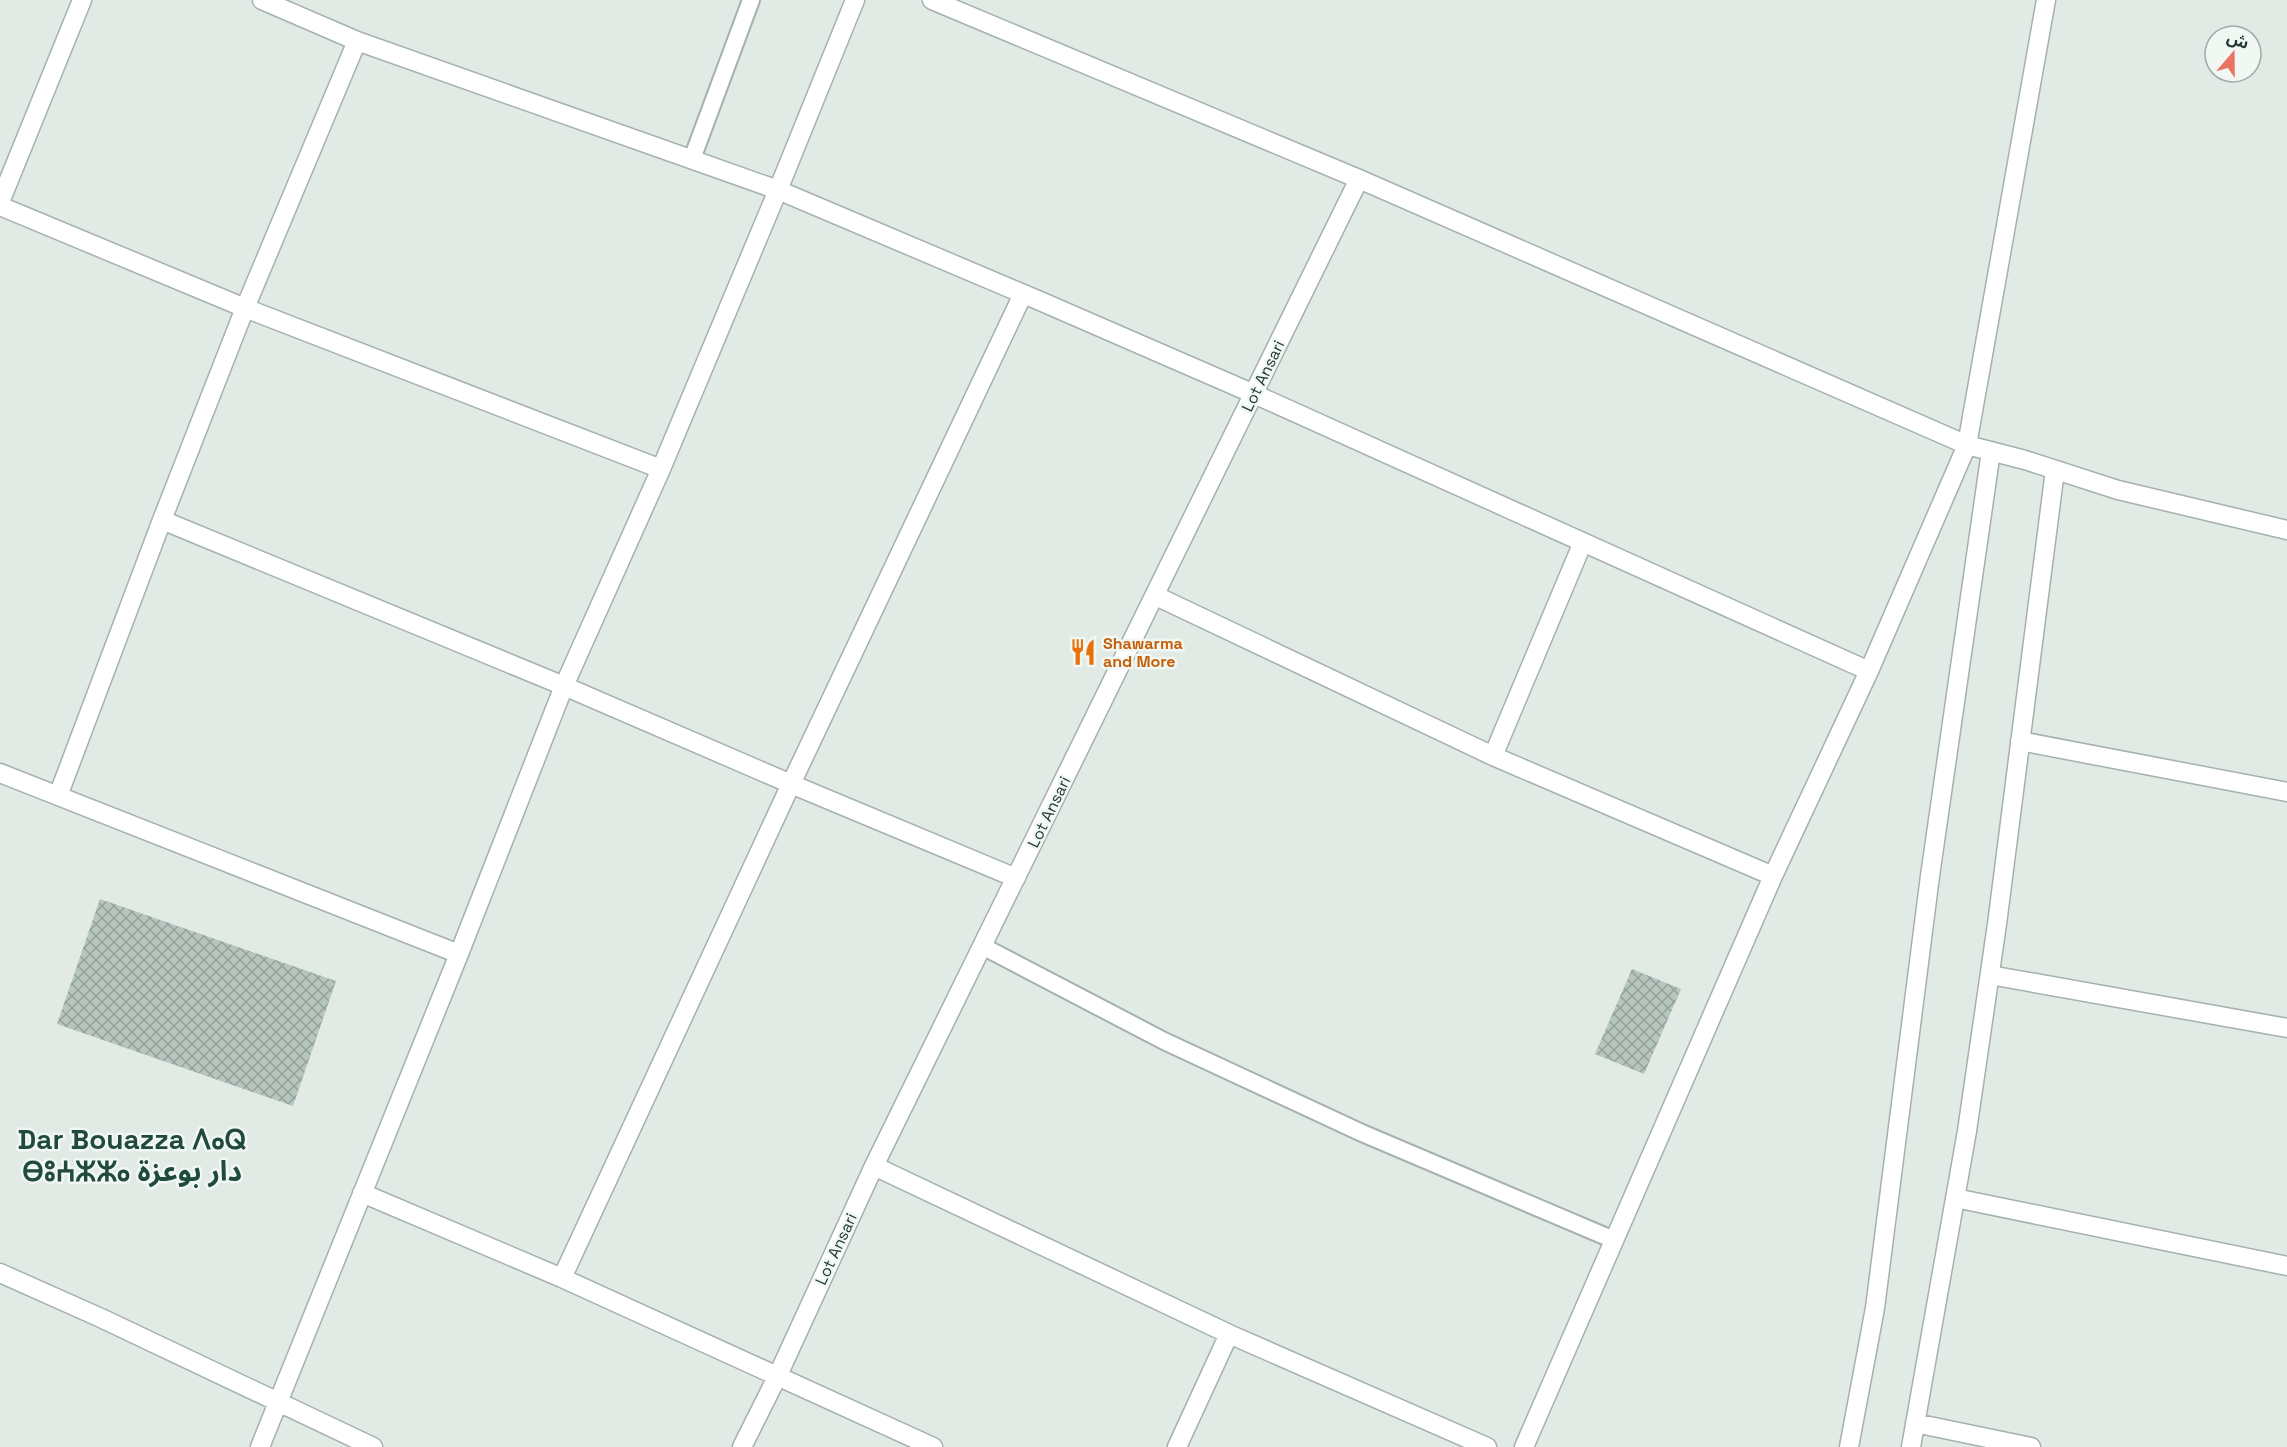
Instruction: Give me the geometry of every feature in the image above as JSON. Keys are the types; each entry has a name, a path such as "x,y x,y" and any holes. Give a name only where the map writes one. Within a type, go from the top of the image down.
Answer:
{"street":[{"path":"0,202 82,0"},
{"path":"262,0 357,41 778,190 1254,394 1869,671"},
{"path":"260,1447 459,954 564,686 661,469 855,0"},
{"path":"932,0 1359,179 1967,445 2118,490 2287,530"},
{"path":"1524,1447 1773,876 1869,671 1967,445 2046,0"},
{"path":"58,796 244,308 357,41"},
{"name":"Lot Ansari","path":"742,1447 778,1375 874,1166 1359,179"},
{"path":"0,206 244,308 661,469"},
{"path":"562,1278 790,784 1023,294"},
{"path":"1849,1447 1875,1308 1930,876 1991,451"},
{"path":"1911,1447 1967,1131 1990,975 2055,470"},
{"path":"162,520 564,686 790,784 1016,878"},
{"path":"1493,756 1583,542"},
{"path":"1156,596 1493,756 1773,876"},
{"path":"2020,741 2287,792"},
{"path":"1,775 459,954"},
{"path":"1990,975 2287,1028"},
{"path":"874,1166 1229,1334 1487,1447"},
{"path":"362,1193 562,1278 933,1447"},
{"path":"1955,1198 2287,1266"},
{"path":"0,1273 101,1318 373,1447"},
{"path":"1177,1447 1229,1334"},
{"path":"1915,1423 2031,1447"}],"lane":[{"path":"692,159 752,0"},
{"path":"982,946 1164,1041 1362,1133 1614,1240"}],"building":[{"path":"100,899 336,981 293,1106 57,1024"},
{"path":"1632,969 1681,989 1644,1074 1595,1054"}],"place":[{"name":"Shawarma and More","path":"1083,652"}],"district":[{"name":"Dar Bouazza ⴷⴰⵕ ⴱⵓⵄⵣⵣⴰ دار بوعزة","path":"132,1155"}]}
